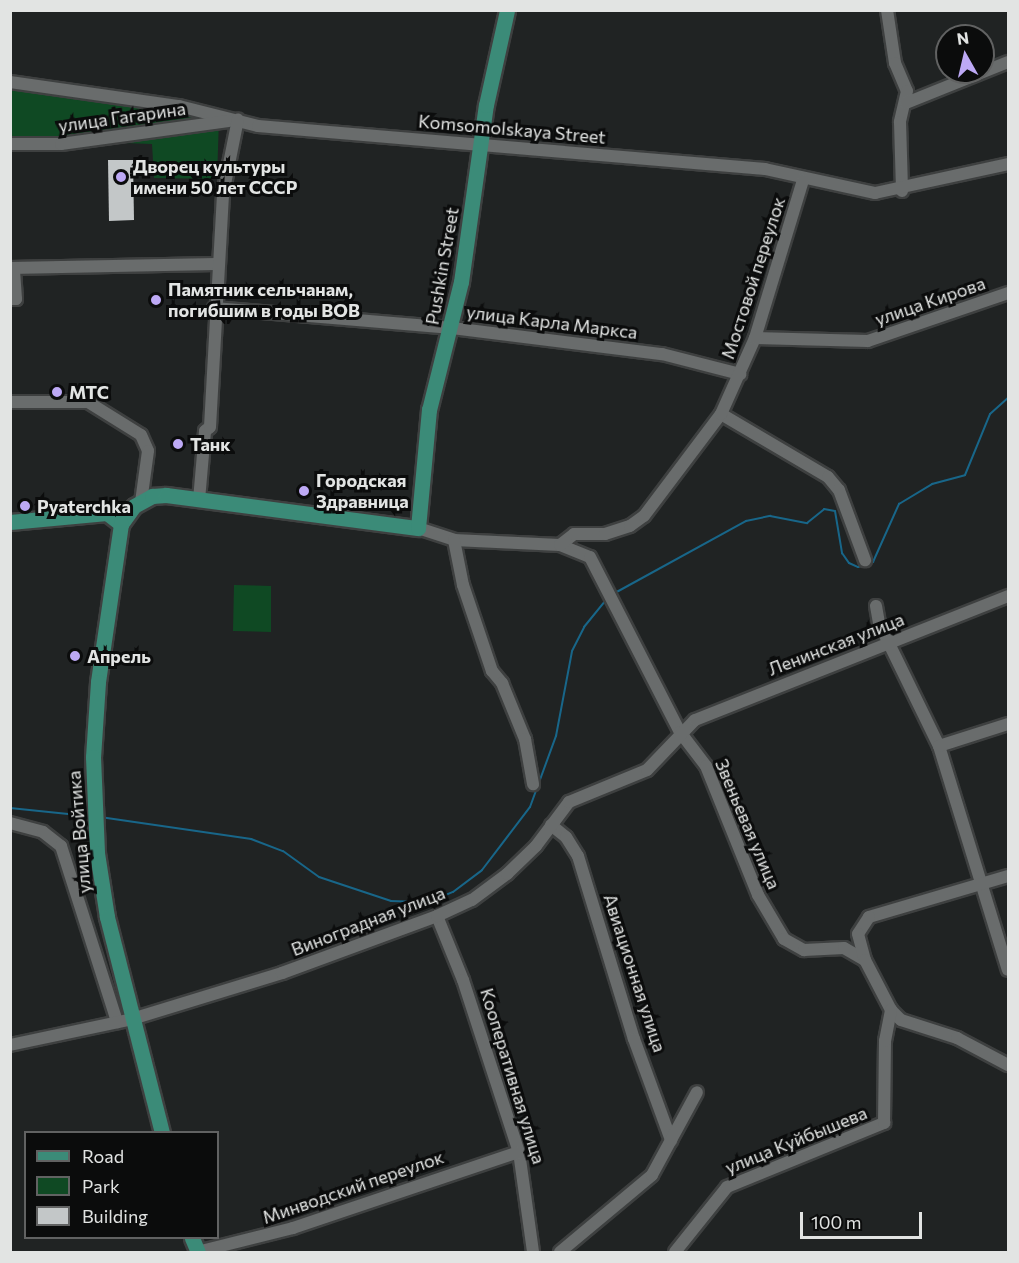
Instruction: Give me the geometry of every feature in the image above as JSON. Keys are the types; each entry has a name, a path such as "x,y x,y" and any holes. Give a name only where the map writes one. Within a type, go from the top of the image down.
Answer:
{"main road":[{"name":"Pushkin Street","path":"418,528 429,410 452,328 481,144 507,10"},
{"path":"10,522 106,513 120,524 141,502 159,496 418,528"},
{"name":"улица Войтика","path":"120,524 98,682 95,799 98,853 125,1021 162,1131"}],"street":[{"path":"887,10 906,103 900,122 902,191"},
{"path":"906,103 1008,62"},
{"name":"Komsomolskaya Street","path":"10,82 179,106 275,127 765,169 803,180 874,193 902,191 1008,165"},
{"path":"199,500 205,431 210,427 215,369 210,360 216,264 238,120"},
{"name":"улица Гагарина","path":"10,144 61,144 238,120"},
{"name":"Мостовой переулок","path":"560,545 574,534 605,534 630,526 720,414 755,338 803,180"},
{"path":"10,299 15,299 12,268 216,264"},
{"name":"улица Кирова","path":"755,338 868,341 1008,293"},
{"name":"улица Карла Маркса","path":"214,308 452,328 662,354 740,374"},
{"path":"10,402 88,402 141,435 148,451 141,502"},
{"path":"720,414 828,477 839,490 865,560"},
{"path":"418,528 454,540 560,545"},
{"path":"454,540 463,585 492,671 502,683 525,739 533,784"},
{"name":"Звеньевая улица","path":"560,545 590,557 606,583 680,732 706,766 758,895 784,939 804,950 844,948 866,960"},
{"name":"Ленинская улица","path":"680,732 714,711 1008,596"},
{"path":"876,606 890,644 939,746 979,885 1008,970"},
{"path":"939,746 1008,724"},
{"name":"Виноградная улица","path":"10,1045 125,1021 282,973 437,916 472,900 507,874 580,795 648,770 680,732"},
{"path":"10,823 43,832 61,846 125,1021"},
{"name":"Авиационная улица","path":"551,825 566,837 578,856 634,1039 671,1140"},
{"path":"1008,876 869,917 858,934 866,960 891,1010 915,1027 957,1038 1008,1065"},
{"name":"Кооперативная улица","path":"437,916 464,980 519,1152 533,1252"},
{"name":"улица Куйбышева","path":"675,1252 727,1187 884,1124 885,1041 891,1010"},
{"path":"560,1252 652,1175 697,1092"},
{"name":"Минводский переулок","path":"197,1252 294,1228 519,1152"}],"green space":[{"path":"10,86 219,119 217,179 154,178 152,144 11,139"},
{"path":"234,585 271,586 271,632 233,631"}],"building":[{"name":"Дворец культуры имени 50 лет СССР","path":"108,160 133,160 134,220 109,221"}],"waterway":[{"path":"613,594 746,521 770,516 807,523 824,509 835,511 842,553 849,563 858,567 873,562 899,504 932,484 965,475 990,414 1008,398"},
{"path":"100,817 251,839 283,851 319,877 391,901 429,902 453,892 482,870 530,807 556,736 572,651 584,627 606,600"},
{"path":"10,808 88,816"}],"place":[{"name":"Дворец культуры имени 50 лет СССР","path":"121,177"},
{"name":"Памятник сельчанам, погибшим в годы ВОВ","path":"156,300"},
{"name":"МТС","path":"57,392"},
{"name":"Танк","path":"178,444"},
{"name":"Городская Здравница","path":"304,491"},
{"name":"Pyaterchka","path":"25,506"},
{"name":"Апрель","path":"75,656"}]}
